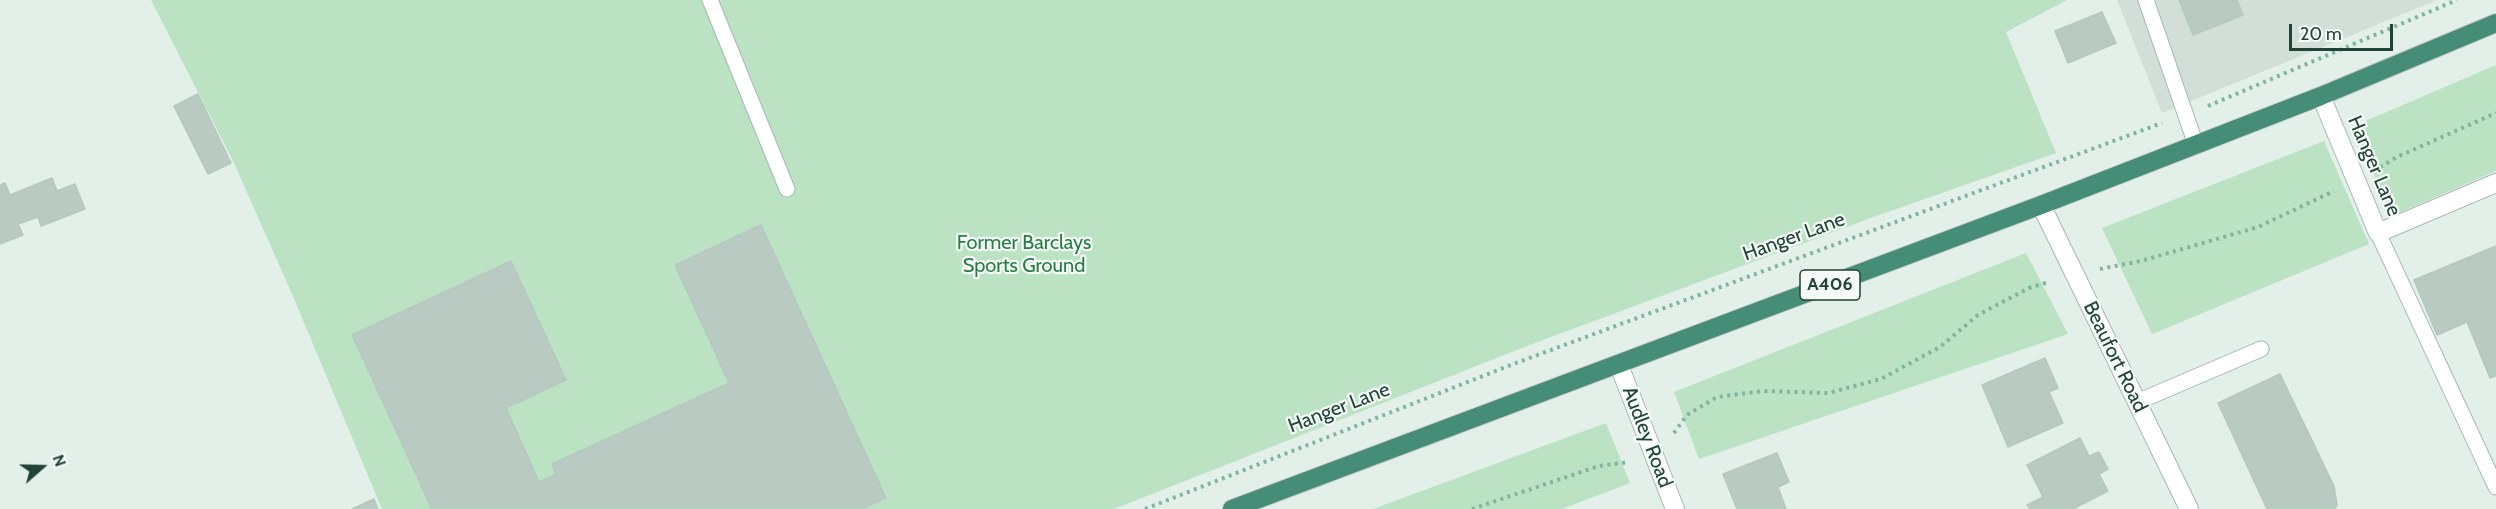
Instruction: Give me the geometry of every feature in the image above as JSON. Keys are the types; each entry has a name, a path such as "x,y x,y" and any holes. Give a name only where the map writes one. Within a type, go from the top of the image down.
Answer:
{"highway":[{"name":"A406","path":"1232,509 2042,205 2321,96 2496,22"}],"street":[{"name":"Hanger Lane","path":"2321,96 2378,234 2496,183"},
{"name":"Beaufort Road","path":"2042,205 2189,509"},
{"name":"Audley Road","path":"1619,365 1675,509"}],"lane":[{"path":"710,0 787,189"},
{"path":"2146,0 2196,145"},
{"path":"2378,234 2496,487"},
{"path":"2137,402 2261,350"}],"path":[{"name":"Hanger Lane","path":"1145,509 1516,363 2185,115 2457,0"},
{"path":"1472,509 1599,466 1654,459 1687,415 1717,397 1762,391 1828,393 1881,379 1940,347 1978,315 2029,288 2075,274 2141,261 2258,227 2356,181 2397,157 2496,113"}],"shaded area":[{"path":"2117,0 2437,0 2162,113"}],"green space":[{"name":"Former Barclays Sports Ground","path":"151,0 2067,0 2006,32 2056,153 1879,215 1527,346 1114,509 382,509 292,294 234,163"},
{"path":"2496,65 2496,171 2391,216 2354,126"},
{"path":"2324,141 2369,244 2152,334 2102,228"},
{"path":"2026,253 2068,334 1699,459 1674,392"},
{"path":"1606,423 1630,483 1562,509 1373,509"}],"building":[{"path":"2179,0 2237,0 2243,15 2193,35"},
{"path":"2102,12 2116,43 2068,63 2055,31"},
{"path":"198,94 231,163 208,174 174,106"},
{"path":"52,178 57,191 75,184 85,209 41,226 38,217 18,224 23,235 0,244 0,185 5,183 10,195"},
{"path":"761,225 886,498 862,509 432,509 352,335 511,261 566,380 506,408 539,482 556,474 552,464 729,383 675,265"},
{"path":"2496,246 2496,376 2490,378 2467,322 2437,335 2414,280"},
{"path":"2045,358 2058,388 2049,392 2063,423 2008,447 1982,385"},
{"path":"2280,374 2334,486 2337,505 2335,509 2267,509 2218,403"},
{"path":"2080,438 2089,456 2099,452 2108,469 2099,474 2108,491 2073,509 2030,509 2027,505 2043,497 2027,465"},
{"path":"1777,453 1789,482 1778,487 1786,509 1737,509 1723,474"},
{"path":"374,499 378,509 352,509"}]}
